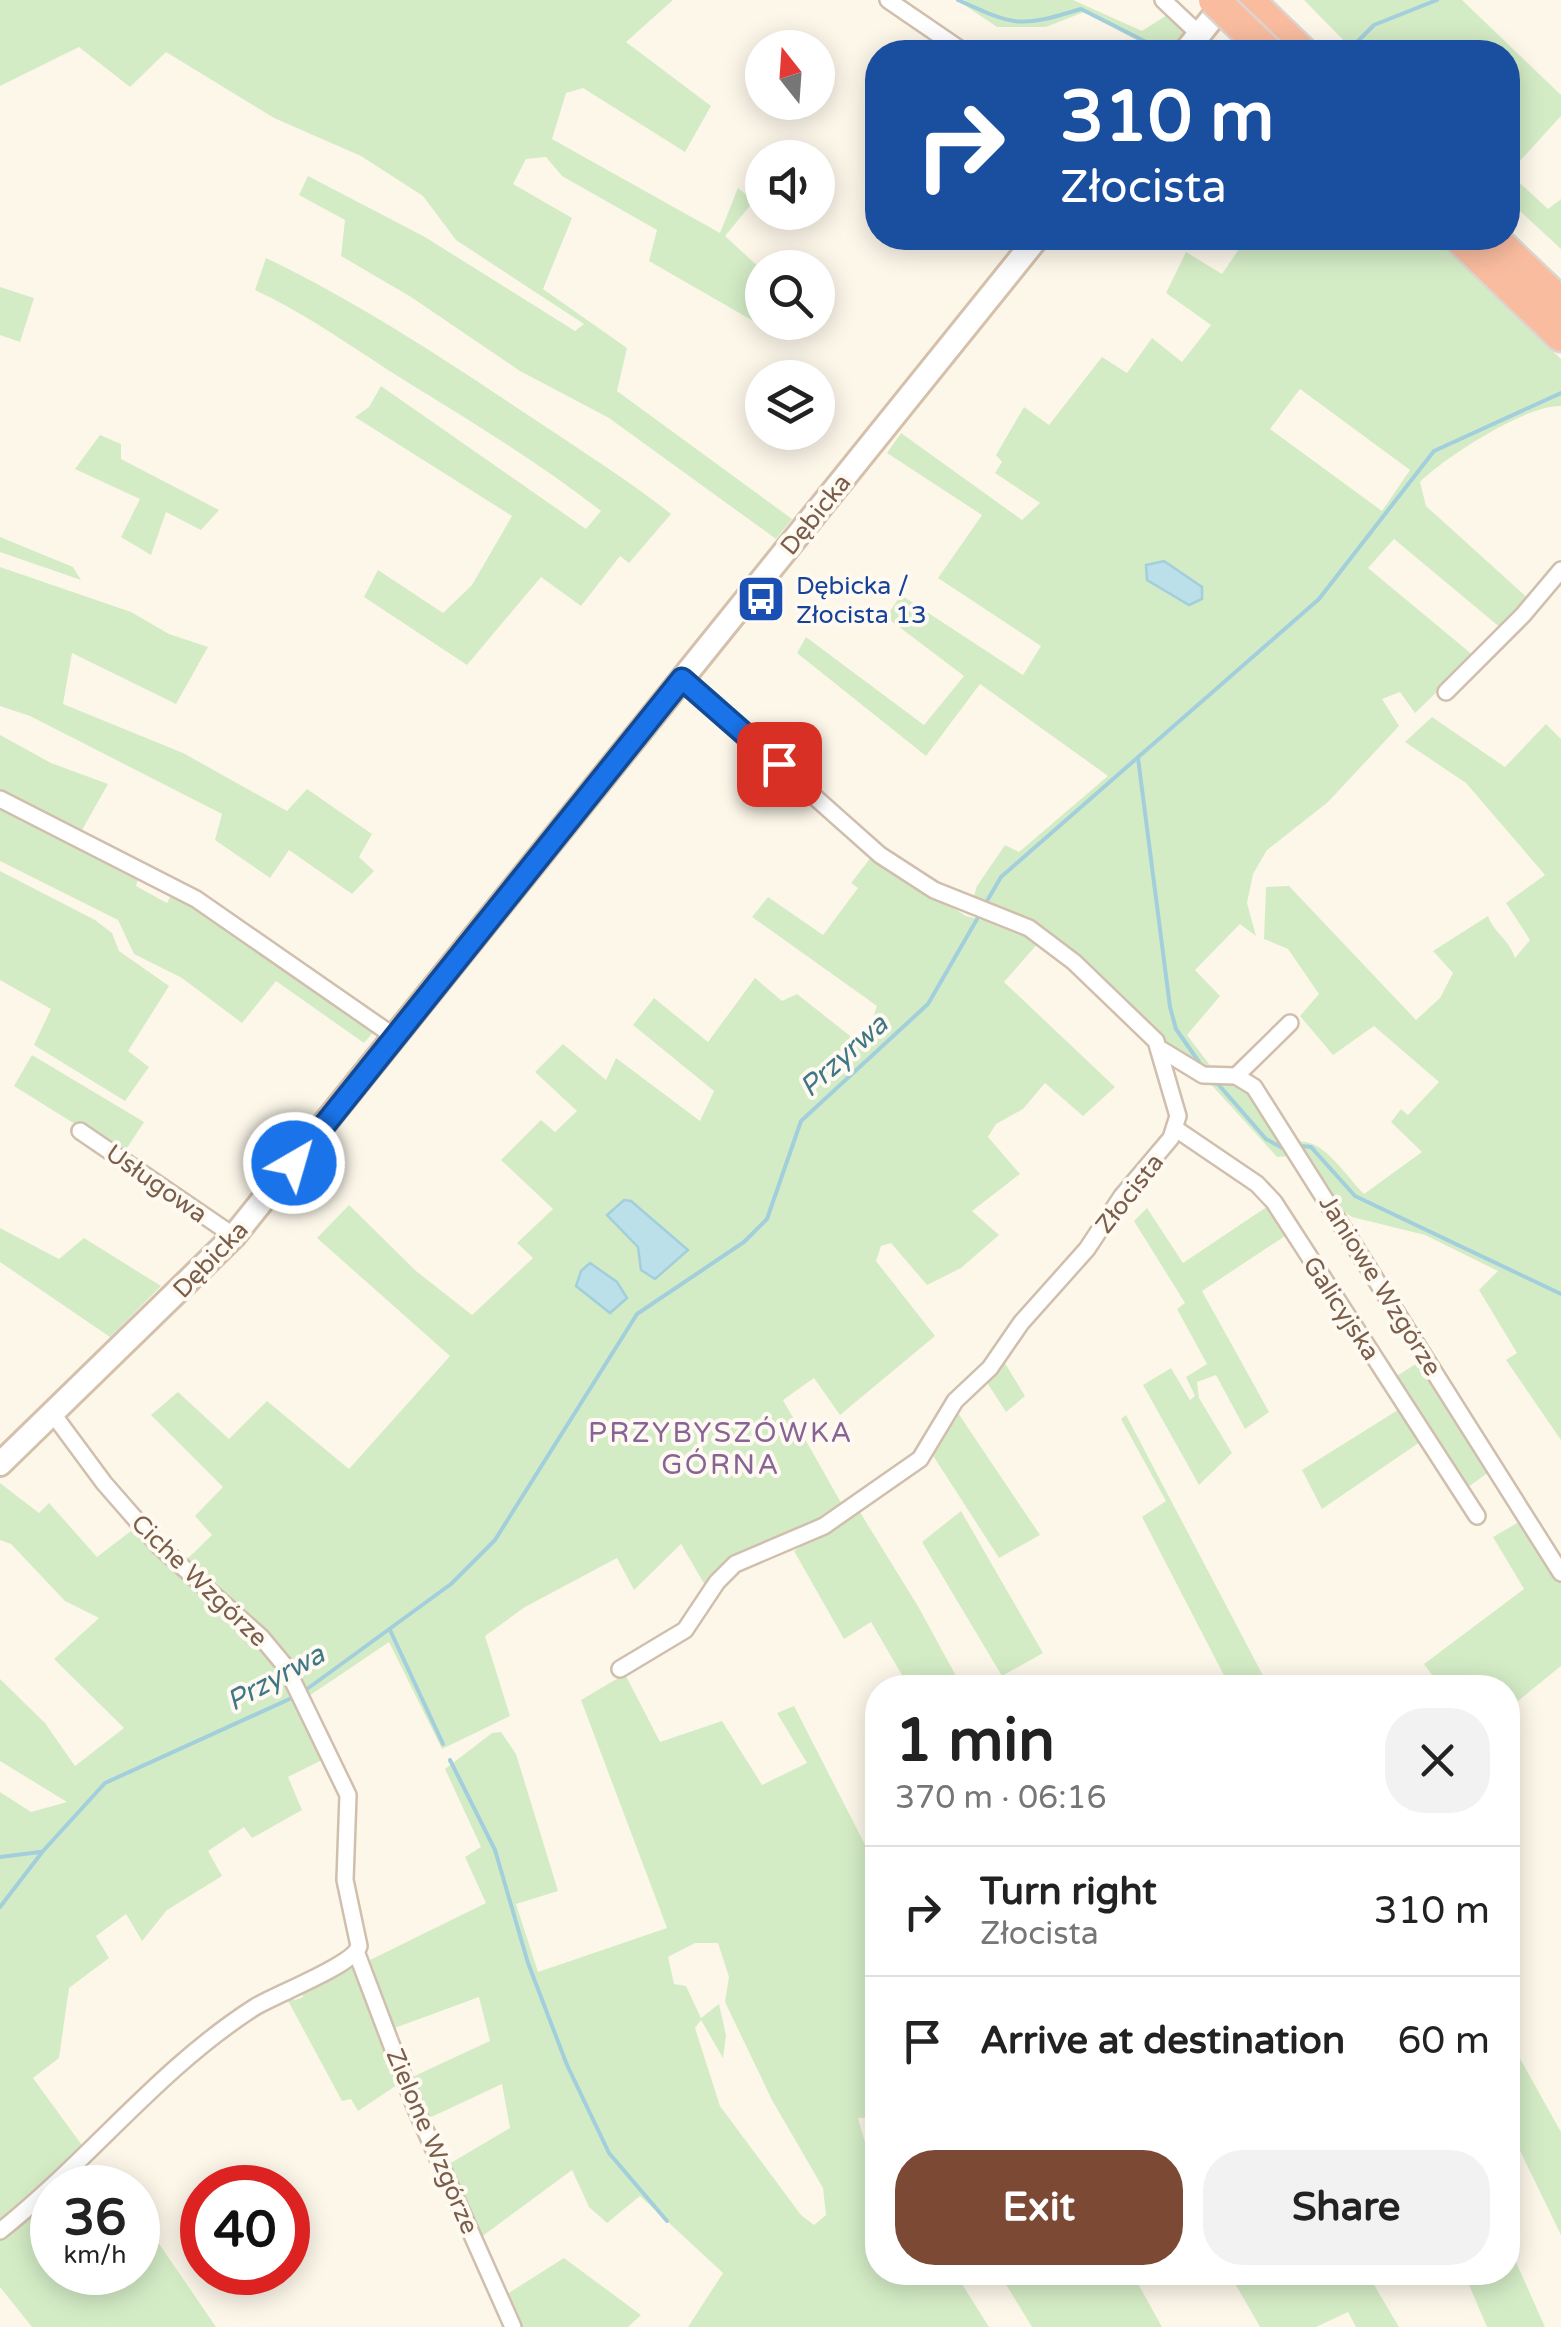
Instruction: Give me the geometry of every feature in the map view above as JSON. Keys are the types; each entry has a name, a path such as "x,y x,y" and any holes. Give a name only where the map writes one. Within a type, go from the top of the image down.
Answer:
{"highway":[{"path":"1214,0 1256,40"},
{"path":"1248,0 1290,40"},
{"path":"1471,250 1561,336"},
{"path":"1506,250 1561,303"}],"street":[{"path":"888,0 946,40"},
{"path":"1164,0 1190,40"},
{"path":"1194,40 1227,0"},
{"name":"Dębicka","path":"0,1464 234,1236 1027,250"},
{"path":"1446,692 1523,615 1561,570"},
{"name":"Złocista","path":"620,1669 685,1630 717,1582 736,1564 824,1526 920,1459 956,1401 990,1368 1021,1322 1087,1249 1122,1196 1176,1128 1176,1102 1162,1050 1144,1028 1045,937 934,890 880,855 682,679"},
{"path":"0,799 196,899 395,1037"},
{"path":"1162,1050 1203,1075 1236,1076 1290,1023"},
{"name":"Janiowe Wzgórze","path":"1236,1076 1254,1087 1292,1142 1561,1572"},
{"name":"Galicyjska","path":"1176,1128 1257,1184 1274,1202 1477,1516"},
{"name":"Usługowa","path":"80,1131 234,1236"},
{"name":"Ciche Wzgórze","path":"53,1414 131,1515 277,1654 296,1686 348,1795 345,1880 357,1954"},
{"path":"0,2231 79,2162 137,2100 194,2050 264,2002 357,1954"},
{"name":"Zielone Wzgórze","path":"357,1954 415,2107 513,2327"}],"green space":[{"path":"0,0 673,0 626,42 711,106 685,152 583,88 566,93 552,139 720,233 738,188 745,194 745,212 725,236 745,254 745,316 649,261 657,230 562,176 546,157 526,159 513,184 572,218 543,289 627,348 617,391 792,519 776,539 609,418 520,371 411,297 341,256 345,220 299,195 308,176 425,237 575,331 584,324 456,240 423,196 361,156 274,118 166,52 130,87 79,47 0,86"},
{"path":"965,0 1073,0 1142,31 1167,15 1185,32 1181,40 1136,40 1084,12 1046,27 997,27 963,4"},
{"path":"1304,0 1462,0 1504,40 1343,40"},
{"path":"1520,56 1561,95 1561,116 1520,161"},
{"path":"1520,183 1548,209 1561,199 1561,249 1520,211"},
{"path":"1238,250 1447,250 1561,359 1561,406 1508,423 1448,459 1420,482 1426,506 1530,600 1502,629 1394,539 1368,568 1474,656 1415,713 1400,692 1382,699 1399,726 1328,802 1267,850 1253,874 1247,903 1256,936 1240,924 1195,970 1220,996 1187,1035 1212,1068 1192,1063 1155,1039 1065,949 972,902 977,886 1005,845 1019,852 1108,776 980,684 926,756 797,653 806,637 924,725 964,676 886,617 901,595 1023,675 1041,646 938,578 982,515 887,453 901,433 1022,520 1040,503 995,473 1002,462 996,455 1024,407 1049,425 1102,357 1127,373 1152,338 1182,362 1211,325 1166,293 1186,252 1222,274","holes":["1300,389 1410,470 1382,511 1270,429"]},
{"path":"266,258 436,354 671,514 629,563 620,556 581,606 541,577 467,665 364,597 378,570 443,613 472,585 512,516 355,417 369,407 381,386 586,529 601,511 481,428 314,322 255,290"},
{"path":"0,287 34,298 20,342 0,335"},
{"path":"100,435 121,444 121,459 219,510 201,530 166,512 151,555 121,537 140,499 75,469"},
{"path":"0,537 73,567 81,580 0,552"},
{"path":"0,567 131,612 169,634 208,647 176,704 72,653 63,704 183,753 287,811 307,789 372,834 359,857 374,871 352,894 289,850 270,878 215,840 222,814 30,716 0,706"},
{"path":"1432,717 1505,767 1546,724 1561,739 1561,1440 1506,1360 1517,1353 1479,1290 1498,1271 1425,1235 1352,1217 1340,1209 1297,1142 1307,1142 1325,1152 1364,1194 1422,1152 1391,1122 1401,1109 1408,1115 1439,1082 1374,1026 1333,1055 1300,1016 1319,994 1288,949 1264,939 1266,887 1289,886 1416,1020 1440,998 1453,973 1433,951 1488,916 1515,958 1530,940 1506,903 1545,875 1466,783 1405,742"},
{"path":"0,735 51,763 108,784 82,830 0,794"},
{"path":"0,809 140,872 136,886 167,903 172,893 178,893 376,1029 364,1043 276,981 242,1023 182,978 134,954 118,920 0,861"},
{"path":"872,856 966,916 1021,929 1040,941 1004,982 1115,1087 1083,1116 1045,1083 1023,1109 996,1124 988,1137 1020,1174 972,1211 999,1235 961,1268 927,1285 891,1243 881,1246 876,1261 935,1336 840,1415 814,1378 783,1400 844,1508 797,1533 738,1553 706,1587 681,1544 634,1590 617,1558 525,1607 485,1636 510,1716 442,1749 389,1642 306,1698 291,1667 183,1563 212,1535 195,1516 223,1487 151,1415 178,1392 229,1439 267,1401 349,1469 450,1356 317,1238 349,1205 416,1271 472,1315 533,1258 517,1243 553,1209 501,1160 541,1120 555,1132 577,1111 535,1072 563,1044 606,1080 616,1058 700,1121 714,1091 633,1025 654,998 708,1042 755,978 782,1001 797,994 854,1039 873,1018 877,1006 752,917 768,897 823,935 858,888 851,883"},
{"path":"0,871 95,920 112,933 119,951 169,986 128,1051 149,1067 125,1101 34,1045 51,1009 0,980"},
{"path":"32,1055 144,1122 123,1154 14,1086"},
{"path":"1208,1081 1242,1084 1258,1100 1294,1156 1277,1157"},
{"path":"1271,1204 1288,1234 1202,1291 1269,1412 1245,1429 1216,1375 1197,1382 1199,1398 1232,1453 1199,1485 1143,1385 1171,1368 1190,1400 1195,1396 1186,1377 1207,1364 1177,1309 1185,1303 1134,1221 1147,1208 1183,1263"},
{"path":"0,1228 59,1259 84,1238 161,1286 110,1337 0,1262"},
{"path":"1003,1360 1025,1396 1006,1412 986,1381"},
{"path":"1422,1360 1493,1469 1464,1490 1392,1379"},
{"path":"1401,1408 1423,1440 1322,1509 1302,1470"},
{"path":"956,1410 1040,1535 999,1558 932,1454"},
{"path":"1126,1415 1263,1675 1224,1675 1142,1517 1166,1501 1121,1419"},
{"path":"0,1483 39,1513 49,1503 97,1557 136,1527 165,1561 277,1662 324,1759 288,1777 302,1810 252,1838 244,1827 208,1851 222,1876 167,1910 142,1941 126,1914 96,1936 109,1958 69,1988 59,2058 33,2078 84,2148 65,2165 30,2165 30,2196 0,2223 0,1792 31,1812 67,1802 0,1761 0,1679 45,1723 75,1766 124,1728 54,1659 99,1618 65,1601 11,1544 0,1540"},
{"path":"858,1509 955,1675 902,1675 871,1622 844,1639 794,1551"},
{"path":"961,1511 1043,1653 1001,1675 922,1542"},
{"path":"1524,1519 1561,1580 1561,1666 1520,1699 1520,1675 1432,1675 1424,1664 1524,1589 1493,1537"},
{"path":"625,1674 660,1742 722,1721 762,1785 807,1763 777,1713 794,1706 865,1845 865,2118 858,2118 865,2143 865,2285 963,2285 989,2327 688,2327 723,2273 640,2196 607,2223 589,2207 572,2170 480,2238 449,2164 510,2128 502,2084 427,2119 410,2078 490,2041 479,1997 392,2029 370,1960 486,1903 465,1857 481,1847 445,1769 492,1733 501,1732 516,1754 558,1891 516,1904 538,1972 667,1928 581,1700","holes":["695,1943 718,1943 729,1977 725,2002 772,2100 823,2188 826,2215 814,2225 801,2215 720,2106 695,2028 701,2020 723,2058 726,2035 719,2004 701,2018 686,1986 674,1984 668,1957"]},
{"path":"352,1966 360,1969 400,2083 358,2111 351,2099 342,2101 286,1997 303,1997 303,1988"},
{"path":"1520,2059 1561,2132 1561,2235 1520,2151"},
{"path":"30,2214 30,2295 160,2295 160,2245 180,2274 180,2295 194,2295 216,2327 32,2327 0,2287 0,2238"},
{"path":"564,2258 641,2315 628,2327 519,2327 504,2296"},
{"path":"1520,2271 1545,2327 1487,2327 1469,2285 1520,2285"},
{"path":"1006,2285 1139,2285 1162,2327 1032,2327"},
{"path":"1236,2285 1374,2285 1399,2327 1356,2327 1348,2312 1316,2327 1260,2327"}],"water":[{"path":"1164,561 1202,587 1202,599 1189,605 1147,580 1146,565"},
{"path":"624,1200 631,1201 688,1250 655,1279 641,1270 638,1247 607,1215"},
{"path":"590,1263 617,1282 627,1298 610,1313 576,1286 581,1271"}],"waterway":[{"path":"958,0 1018,21 1081,9 1142,40"},
{"path":"1359,40 1374,25 1437,0"},
{"name":"Przyrwa","path":"984,906 1001,877 1319,599 1434,451 1561,393"},
{"path":"1138,758 1170,1007 1176,1029 1199,1062"},
{"name":"Przyrwa","path":"303,1692 451,1584 495,1540 637,1314 744,1242 767,1219 801,1121 928,1004 980,914"},
{"path":"1218,1084 1266,1139 1286,1150"},
{"path":"1301,1146 1311,1147 1355,1196 1561,1294"},
{"path":"390,1630 443,1744"},
{"name":"Przyrwa","path":"0,1907 43,1851 105,1783 294,1697"},
{"path":"450,1760 495,1850 528,1963 567,2065 609,2153 667,2221"},
{"path":"0,1857 40,1852"}],"place":[{"name":"Dębicka / Złocista 13","path":"761,599"}],"district":[{"name":"PRZYBYSZÓWKA GÓRNA","path":"721,1448"}],"route":[{"path":"294,1163 682,679 779,764"}]}
